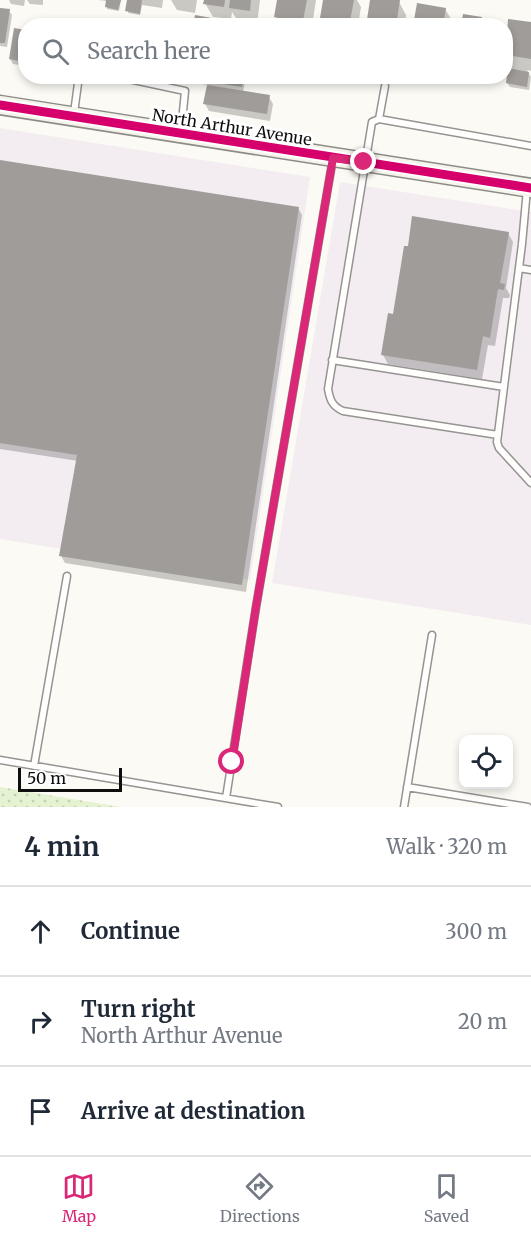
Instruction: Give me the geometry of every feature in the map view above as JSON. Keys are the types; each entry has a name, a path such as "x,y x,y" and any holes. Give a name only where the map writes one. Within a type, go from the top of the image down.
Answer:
{"street":[{"name":"North Arthur Avenue","path":"0,105 529,188"}],"lane":[{"path":"73,117 78,84"},
{"path":"152,84 185,91 181,134"},
{"path":"379,119 385,86"},
{"path":"498,435 343,411 336,408 330,400 328,388 372,122 379,119 531,146"},
{"path":"226,798 256,607 333,158"},
{"path":"529,188 498,435 499,448 531,483"},
{"path":"519,268 531,270"},
{"path":"332,360 504,387"},
{"path":"34,766 67,576"},
{"path":"404,807 432,635"},
{"path":"0,760 278,807"},
{"path":"407,787 528,807"}],"shaded area":[{"path":"0,128 310,177 250,580 0,539"},
{"path":"340,182 531,212 531,625 272,583"}],"green space":[{"path":"0,787 121,807 0,807"}],"building":[{"path":"106,0 121,0 118,10 105,7"},
{"path":"127,0 142,0 140,14 125,11"},
{"path":"204,0 225,0 224,7 203,4"},
{"path":"230,0 251,0 250,11 229,8"},
{"path":"277,0 307,0 304,18 274,17"},
{"path":"323,0 354,0 351,18 320,18"},
{"path":"370,0 400,0 397,18 367,18"},
{"path":"417,3 446,8 444,18 414,18"},
{"path":"0,8 10,9 5,43 0,43"},
{"path":"463,14 482,17 482,18 462,18"},
{"path":"195,15 212,18 194,18"},
{"path":"513,20 531,22 531,59 513,56"},
{"path":"14,28 18,29 18,61 9,59"},
{"path":"513,69 529,72 527,87 511,84"},
{"path":"223,84 242,84 242,87"},
{"path":"207,85 270,95 267,114 203,104"},
{"path":"0,160 299,207 242,585 59,556 77,455 0,443"},
{"path":"412,216 509,232 500,283 505,284 504,290 498,289 490,338 483,336 477,370 381,355 388,313 393,314 404,246 408,246"}],"cycle path":[{"path":"0,105 531,188"}],"route":[{"path":"232,762 256,607 333,158 364,162"}]}
